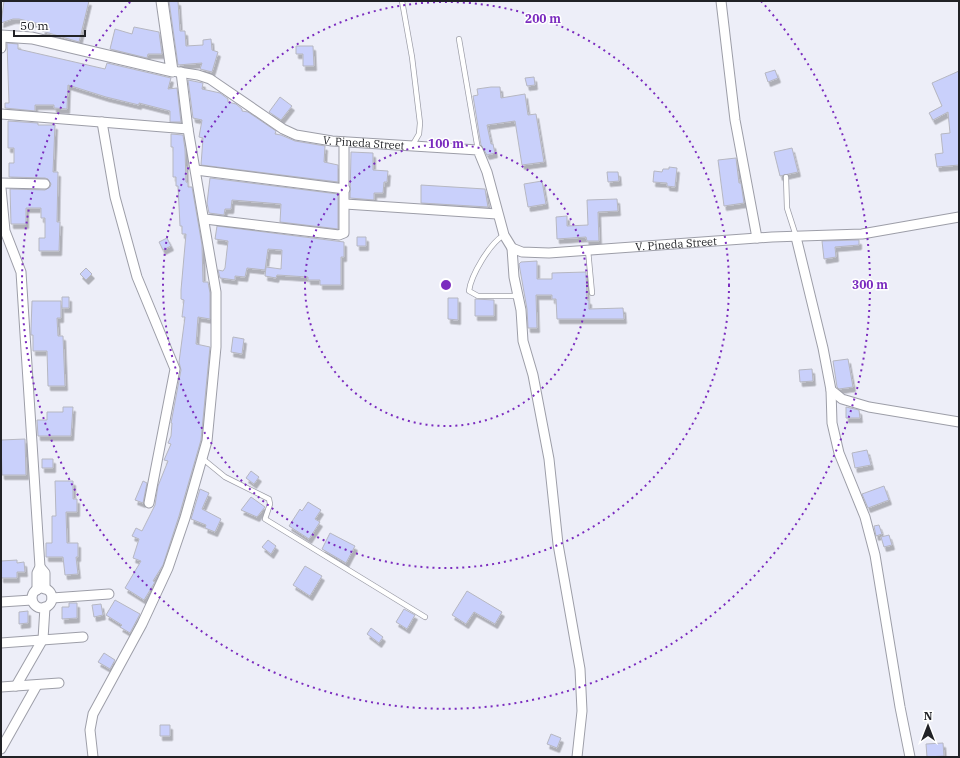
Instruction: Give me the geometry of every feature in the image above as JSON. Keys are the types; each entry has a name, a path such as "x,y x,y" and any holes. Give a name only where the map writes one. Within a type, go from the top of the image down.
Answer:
{"street":[{"path":"93,757 90,730 93,714 142,624 176,545 203,459 207,441 213,386 217,307 205,219 162,1"},
{"path":"720,1 735,120 757,238"},
{"path":"1,36 1,48"},
{"name":"V. Pineda Street","path":"1,36 32,38 177,72 198,75 210,79 283,129 296,135 344,142 478,150"},
{"path":"1,114 188,129"},
{"path":"102,122 115,196 137,277 145,300 167,346 175,368 149,503"},
{"path":"205,219 339,235 344,233 344,142"},
{"path":"478,150 493,193 497,214 504,235 512,248 514,276 523,340 533,375 549,459 558,544 580,669 582,711 577,757"},
{"path":"196,170 345,189"},
{"path":"1,183 45,184"},
{"path":"1,188 6,230 21,272 40,567 45,573 41,589"},
{"path":"345,204 497,214"},
{"name":"V. Pineda Street","path":"512,248 533,253 757,238 879,232 959,217"},
{"path":"796,237 822,342 831,390 832,423 839,453 865,517 875,555 900,707 910,757"},
{"path":"831,390 842,399 864,406 959,422"},
{"path":"32,600 34,592 41,589 51,594 52,598"},
{"path":"52,598 109,594"},
{"path":"16,686 43,639 45,607 48,606 52,598"},
{"path":"1,602 32,600"},
{"path":"32,600 37,606 45,607"},
{"path":"1,643 83,637"},
{"path":"1,687 59,683"},
{"path":"1,749 37,685"}],"lane":[{"path":"402,1 412,57 420,123 420,134 412,146"},
{"path":"458,39 478,150"},
{"path":"786,178 787,208 796,237"},
{"path":"504,235 488,252 470,282 469,291 478,296 518,296"},
{"path":"588,250 592,293"},
{"path":"203,459 225,477 269,499 270,504 265,519 425,617"}],"building":[{"path":"4,1 89,1 79,42 42,31 44,25 19,19 13,19 1,23"},
{"path":"169,1 178,1 180,31 185,31 186,46 203,45 203,40 211,39 212,50 218,52 212,72 200,69 202,63 178,65"},
{"path":"134,27 159,32 162,54 148,54 147,58 110,49 115,29 132,34"},
{"path":"7,43 18,44 18,49 105,69 107,63 171,78 168,89 177,88 181,122 170,122 170,111 106,97 68,85 67,109 54,108 54,105 35,105 35,111 5,108 5,103 9,103"},
{"path":"296,46 313,46 314,66 303,66 303,54 296,54"},
{"path":"775,70 778,78 768,82 765,73"},
{"path":"959,71 959,165 937,167 935,154 943,153 941,134 950,133 948,112 933,120 929,113 942,106 932,83"},
{"path":"534,77 535,85 527,86 525,78"},
{"path":"188,80 203,83 202,89 220,93 228,99 228,102 236,104 242,109 242,111 248,112 276,131 275,134 295,141 325,146 324,162 338,165 338,182 201,165 203,138 199,137 202,120 193,118"},
{"path":"500,87 501,98 525,94 528,115 536,114 544,162 522,165 515,121 487,125 491,144 493,144 495,153 487,155 481,145 473,96 478,95 477,89"},
{"path":"280,97 292,106 281,120 269,112"},
{"path":"8,121 38,123 38,125 55,125 53,172 58,172 57,222 60,222 59,251 39,251 39,238 45,238 45,218 41,218 41,208 26,208 26,224 11,224 10,189 45,190 50,187 51,184 48,179 45,178 9,177 9,163 14,163 14,148 8,148"},
{"path":"171,134 183,135 186,182 188,183 188,187 192,187 202,245 203,282 208,282 210,293 210,319 198,317 196,344 210,347 201,440 163,565 144,600 125,588 141,561 133,558 139,539 132,536 136,528 142,531 155,505 158,486 168,461 164,460 171,444 168,443 171,436 171,423 181,370 179,362 185,317 182,317 184,300 181,299 181,290 186,234 182,234 182,226 180,226 178,186 176,186 176,177 173,177 173,147 171,147"},
{"path":"792,148 798,172 780,176 774,152"},
{"path":"351,152 373,153 373,170 388,171 387,182 384,182 383,193 374,193 374,200 350,198"},
{"path":"736,158 739,183 741,183 744,203 724,206 718,160"},
{"path":"669,167 677,168 675,187 667,186 667,183 653,182 654,171 662,172 663,169 669,169"},
{"path":"607,172 618,172 619,181 608,182"},
{"path":"210,178 338,194 338,229 280,222 281,204 232,200 231,209 225,209 224,215 209,213 207,203"},
{"path":"542,181 546,204 528,207 524,184"},
{"path":"421,185 485,189 488,207 421,203"},
{"path":"617,199 618,211 598,212 599,241 587,241 586,237 557,239 556,217 567,216 567,226 588,225 587,200"},
{"path":"217,226 344,242 344,257 341,257 341,285 320,285 320,280 308,280 308,277 277,275 276,278 265,276 266,267 281,269 282,250 268,249 265,270 247,268 245,277 235,276 235,280 220,278 218,270 223,271 225,268 228,241 215,239"},
{"path":"357,237 366,237 366,246 357,246"},
{"path":"167,238 171,246 163,250 159,242"},
{"path":"859,240 859,245 835,247 836,257 824,259 822,241"},
{"path":"537,261 537,279 552,279 552,273 586,272 587,300 589,300 589,309 623,308 624,319 557,319 556,299 552,299 552,295 536,295 537,328 528,328 527,309 519,264 521,262"},
{"path":"86,268 92,274 86,280 80,274"},
{"path":"62,297 69,297 69,308 62,308"},
{"path":"448,298 458,298 458,320 448,319"},
{"path":"475,299 494,300 494,316 475,316"},
{"path":"32,301 61,301 61,318 57,318 58,336 63,336 65,386 48,386 47,351 33,351 33,335 31,335"},
{"path":"233,337 244,339 242,354 231,352"},
{"path":"848,359 853,387 839,389 837,387 833,361"},
{"path":"812,369 813,381 800,382 799,370"},
{"path":"63,407 73,407 71,436 38,436 37,420 47,420 47,412 63,412"},
{"path":"846,407 859,410 860,418 846,418"},
{"path":"25,439 26,475 2,475 1,440"},
{"path":"867,450 871,465 855,468 852,453"},
{"path":"42,459 53,459 53,468 42,468"},
{"path":"251,471 259,477 254,484 246,478"},
{"path":"55,481 73,481 73,499 77,499 77,512 66,512 67,543 78,543 78,557 76,557 78,574 65,575 63,557 46,557 46,543 52,543 52,516 56,516"},
{"path":"143,481 147,483 143,503 135,500"},
{"path":"884,486 889,500 868,508 862,494"},
{"path":"200,489 209,493 202,509 221,519 215,532 205,528 206,525 191,519"},
{"path":"251,497 265,507 257,517 241,510"},
{"path":"308,502 321,510 315,519 320,522 309,539 289,526 300,509 302,511"},
{"path":"879,525 882,534 876,536 874,526"},
{"path":"330,533 355,546 346,563 322,549"},
{"path":"889,535 892,545 884,547 881,537"},
{"path":"268,540 276,546 271,554 262,547"},
{"path":"17,560 17,563 24,562 25,572 17,572 17,578 1,578 1,561"},
{"path":"305,566 322,576 310,596 293,585"},
{"path":"467,591 502,612 495,624 474,612 466,624 452,615"},
{"path":"115,600 140,614 130,633 120,627 122,625 106,615"},
{"path":"69,603 77,603 77,618 62,619 62,607 69,607"},
{"path":"101,604 103,615 94,617 92,605"},
{"path":"404,609 415,615 407,629 396,622"},
{"path":"28,611 28,623 19,624 19,612"},
{"path":"371,628 383,637 379,643 367,634"},
{"path":"104,653 115,660 110,669 98,662"},
{"path":"160,725 170,725 170,736 160,736"},
{"path":"551,734 561,738 557,748 547,744"},
{"path":"943,743 944,756 927,757 926,744"}]}
